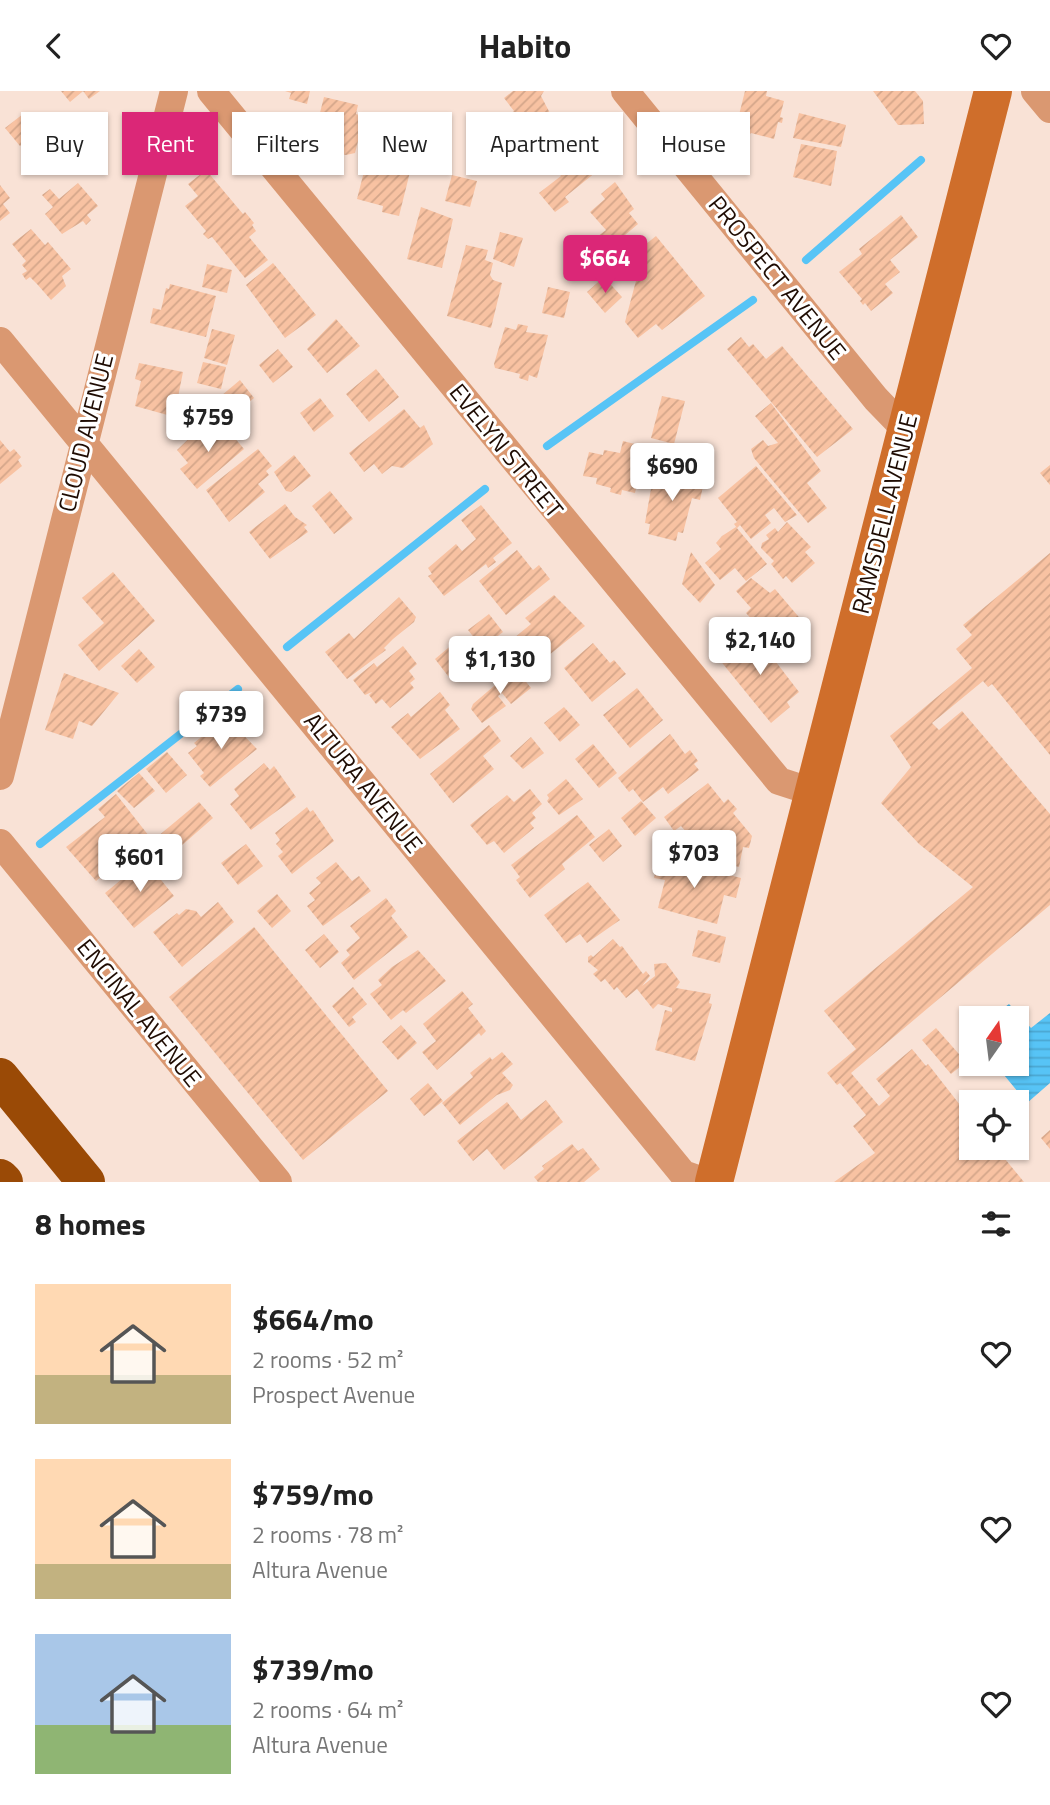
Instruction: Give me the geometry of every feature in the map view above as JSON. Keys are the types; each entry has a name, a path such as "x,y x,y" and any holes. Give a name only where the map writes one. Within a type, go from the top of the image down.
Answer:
{"highway":[{"path":"0,1077 86,1182"},
{"path":"0,1178 4,1182"}],"street":[{"name":"CLOUD AVENUE","path":"0,776 174,91"},
{"name":"EVELYN STREET","path":"211,91 779,782 813,792"},
{"name":"PROSPECT AVENUE","path":"625,91 876,398 906,430"},
{"name":"RAMSDELL AVENUE","path":"714,1182 993,91"},
{"path":"1035,91 1050,109"},
{"name":"ALTURA AVENUE","path":"0,341 684,1175 706,1182"},
{"name":"ENCINAL AVENUE","path":"0,843 278,1182"}],"water":[{"path":"1050,1013 1050,1083 1029,1101 1029,1090 1016,1090 1005,1076 1029,1076 1029,1026 1031,1028"}],"building":[{"path":"61,91 83,91 70,102"},
{"path":"83,91 100,91 89,99"},
{"path":"285,91 310,91 307,104 289,99 291,93"},
{"path":"513,91 544,91 541,96 549,112 513,112 504,98"},
{"path":"745,91 767,91 766,96 784,101 780,117 783,118 782,123 778,122 774,139 750,134 750,112 740,112"},
{"path":"873,91 915,91 923,101 924,124 898,125"},
{"path":"324,97 358,105 358,141 355,153 344,155 344,112 320,112"},
{"path":"799,113 846,125 841,147 793,138"},
{"path":"21,116 21,145 20,146 5,128"},
{"path":"801,144 837,151 831,186 793,177"},
{"path":"200,175 210,175 254,223 252,225 256,231 249,237 268,260 245,278 212,237 208,239 203,234 206,231 185,206 198,196 188,184"},
{"path":"363,175 409,175 399,216 382,212 383,206 357,199"},
{"path":"452,175 477,181 470,207 445,201"},
{"path":"592,175 565,197 569,202 555,212 539,193 561,176"},
{"path":"615,182 634,209 629,213 638,224 604,253 593,240 606,230 590,212 605,199 601,194"},
{"path":"78,183 98,206 87,215 91,220 86,225 83,221 62,234 45,214 53,207 42,195 50,189 59,199"},
{"path":"0,185 10,198 3,204 10,213 0,221"},
{"path":"421,207 453,219 442,268 407,259"},
{"path":"901,215 918,237 890,260 900,272 885,284 893,293 871,311 865,303 863,305 860,301 862,299 839,272 862,254 859,249"},
{"path":"31,229 45,245 48,242 71,269 62,276 66,286 51,300 30,277 26,280 22,274 27,271 22,265 26,261 12,244"},
{"path":"500,232 523,238 514,267 493,259"},
{"path":"656,236 705,296 662,330 656,324 638,338 625,322 637,277 633,273 640,268 635,263 645,256 640,249"},
{"path":"466,245 488,250 485,260 493,263 490,275 493,280 502,283 491,328 447,316"},
{"path":"273,263 316,315 285,338 246,285"},
{"path":"207,264 232,270 227,293 202,287"},
{"path":"604,277 622,297 605,313 587,292"},
{"path":"170,284 216,296 206,337 150,323 153,308 161,310 166,288 169,289"},
{"path":"548,287 570,292 564,318 542,313"},
{"path":"336,319 360,346 327,373 307,349"},
{"path":"518,324 528,326 526,332 548,335 537,378 529,375 528,381 519,378 520,374 495,368 494,364 505,327 516,330"},
{"path":"212,329 235,335 227,365 204,358"},
{"path":"741,337 749,347 753,344 766,359 782,346 853,429 817,457 727,349"},
{"path":"278,349 293,367 273,383 259,365"},
{"path":"203,362 226,367 221,389 197,383"},
{"path":"139,363 183,372 177,402 175,401 171,416 135,406 141,381 135,379"},
{"path":"376,369 399,397 369,422 346,394"},
{"path":"240,380 254,398 235,414 221,396"},
{"path":"662,396 685,401 674,444 651,438"},
{"path":"320,398 334,416 314,432 300,413"},
{"path":"771,403 821,471 807,483 827,508 808,523 754,458 751,449 763,440 768,446 778,443 755,416"},
{"path":"404,409 420,428 424,425 433,444 403,468 392,466 382,474 374,464 364,472 349,453"},
{"path":"223,424 244,449 197,489 180,469 188,463 177,450 202,426 209,435"},
{"path":"0,440 10,452 14,449 21,457 18,460 22,466 0,484"},
{"path":"623,441 646,447 635,493 622,490 621,495 610,492 611,488 596,484 597,478 583,476 589,452 603,455 604,450 620,453"},
{"path":"258,449 272,466 266,471 269,475 258,484 265,492 229,522 206,490"},
{"path":"294,455 311,476 291,492 286,491 274,472"},
{"path":"1050,465 1050,485 1040,473"},
{"path":"756,466 797,515 785,522 774,508 765,515 771,523 751,539 740,525 737,528 734,524 737,522 718,498"},
{"path":"675,470 705,477 700,500 692,498 683,533 678,532 676,541 648,534 650,524 645,523 654,472 674,477"},
{"path":"330,491 353,519 334,534 312,506"},
{"path":"285,504 295,517 307,525 304,527 308,532 270,559 249,532"},
{"path":"481,505 512,543 493,558 496,562 488,568 486,564 444,596 428,576 432,574 428,568 456,544 462,551 476,539 461,520"},
{"path":"787,522 811,547 805,552 815,563 792,583 786,576 783,579 771,564 774,561 761,548 762,543 769,539 766,535 775,528 778,532"},
{"path":"736,527 767,564 746,581 735,568 720,580 705,563 721,549 716,543 722,536"},
{"path":"517,550 533,570 539,565 550,579 506,615 479,581"},
{"path":"691,552 715,585 700,603 682,584"},
{"path":"1050,553 1050,755 992,684 988,687 983,681 932,723 939,730 962,711 1050,814 1050,905 851,1073 879,1106 890,1096 876,1079 912,1049 926,1066 928,1064 959,1104 959,1160 1006,1160 1024,1182 834,1182 875,1153 853,1126 866,1115 840,1083 837,1085 827,1073 856,1049 824,1011 973,887 919,844 881,803 911,767 890,736 972,668 956,649 972,635 963,625"},
{"path":"113,572 155,621 99,671 78,645 104,623 82,598"},
{"path":"751,578 770,593 775,589 803,622 793,631 798,636 780,652 762,637 765,634 746,613 751,608 736,591"},
{"path":"554,595 585,626 533,668 523,656 515,662 503,647 531,624 525,618"},
{"path":"399,597 416,617 414,622 384,648 386,650 347,679 325,652 349,633 354,639"},
{"path":"489,614 503,632 482,648 468,630"},
{"path":"753,632 799,692 787,702 790,707 771,723 719,659"},
{"path":"454,643 468,660 448,676 435,659"},
{"path":"593,643 610,663 614,660 626,674 592,702 564,668"},
{"path":"403,646 417,664 409,671 415,679 410,683 414,688 390,708 382,699 376,704 369,695 372,692 365,695 353,680 374,663 377,667"},
{"path":"139,649 155,667 137,683 121,666"},
{"path":"515,668 531,688 511,704 502,693 498,696 506,706 482,723 471,709 473,704"},
{"path":"64,673 119,693 92,726 79,721 73,739 45,730"},
{"path":"637,688 663,720 630,748 603,715"},
{"path":"440,692 450,705 445,710 460,729 420,759 391,727 408,713 411,717"},
{"path":"564,707 580,725 560,742 544,723"},
{"path":"226,717 257,749 210,787 200,776 204,773 188,753 197,746 194,743"},
{"path":"489,725 501,741 483,756 494,769 453,803 430,774"},
{"path":"670,734 685,754 690,750 698,761 694,764 699,770 668,794 663,787 643,802 633,789 629,792 618,778"},
{"path":"531,737 544,753 523,769 510,756"},
{"path":"593,744 617,773 599,788 575,759"},
{"path":"167,752 187,775 166,793 146,769"},
{"path":"264,763 270,770 274,766 296,797 251,830 230,804 239,796 234,789"},
{"path":"139,773 155,791 134,808 117,791"},
{"path":"566,779 583,799 559,815 547,801 547,795"},
{"path":"708,783 724,803 728,799 737,809 733,813 752,836 749,848 743,847 739,867 714,861 718,843 714,837 707,842 701,836 694,841 681,826 674,831 664,817"},
{"path":"530,789 542,804 532,813 536,818 530,823 534,828 504,853 494,841 487,845 470,825 507,795 514,802"},
{"path":"116,794 149,836 96,881 66,847 105,817 98,809"},
{"path":"641,801 656,818 635,836 621,818"},
{"path":"199,802 213,818 172,854 157,837"},
{"path":"307,807 310,812 313,810 334,841 292,874 278,856 283,852 276,844 280,840 275,833"},
{"path":"577,815 595,837 562,864 565,869 530,898 516,880 520,877 511,865"},
{"path":"609,829 622,846 603,862 589,845"},
{"path":"246,844 263,866 238,885 221,863"},
{"path":"659,857 741,878 736,898 724,895 717,924 658,908 665,880 654,878"},
{"path":"145,860 174,896 134,928 105,893"},
{"path":"336,862 352,881 359,876 371,891 323,926 307,906 315,900 309,893 321,883 316,878"},
{"path":"588,882 620,920 587,943 580,934 566,943 544,915"},
{"path":"277,894 291,911 272,928 257,911"},
{"path":"386,898 396,911 391,916 408,937 354,980 341,963 350,955 346,950 360,938 350,926"},
{"path":"218,902 234,922 182,967 153,932 177,913 179,915 186,909 196,911 201,917"},
{"path":"254,927 388,1091 303,1160 169,997"},
{"path":"698,930 726,937 720,963 692,956"},
{"path":"324,934 339,952 320,968 305,950"},
{"path":"613,939 622,946 643,974 646,971 650,976 642,986 655,976 654,964 666,963 680,982 676,988 711,994 709,1003 712,1004 695,1061 655,1050 665,1010 672,1012 672,1008 658,1004 653,1009 637,989 626,998 617,987 614,990 605,979 601,982 593,974 598,970 588,962 588,957 593,957"},
{"path":"418,950 446,981 406,1013 403,1010 391,1020 370,994 382,985 378,980 392,967"},
{"path":"353,987 367,1004 352,1017 356,1022 349,1027 332,1006"},
{"path":"462,991 473,1004 468,1008 486,1031 481,1036 479,1033 437,1070 422,1052 436,1041 423,1024"},
{"path":"401,1025 417,1043 398,1060 382,1042"},
{"path":"936,1028 959,1054 959,1068 951,1074 922,1040"},
{"path":"502,1052 513,1064 502,1073 513,1085 510,1090 497,1095 460,1125 442,1103 473,1077 470,1073 490,1057 492,1060"},
{"path":"428,1083 443,1101 424,1116 410,1099"},
{"path":"546,1100 563,1122 504,1170 487,1149 473,1161 457,1141 507,1102 521,1120"},
{"path":"1050,1130 1050,1149 1041,1138"},
{"path":"572,1144 578,1151 583,1148 600,1169 584,1182 538,1182 534,1177 544,1169 542,1166"}],"waterway":[{"path":"806,260 921,160"},
{"path":"547,446 753,300"},
{"path":"287,647 485,489"},
{"path":"40,844 238,689"}]}
